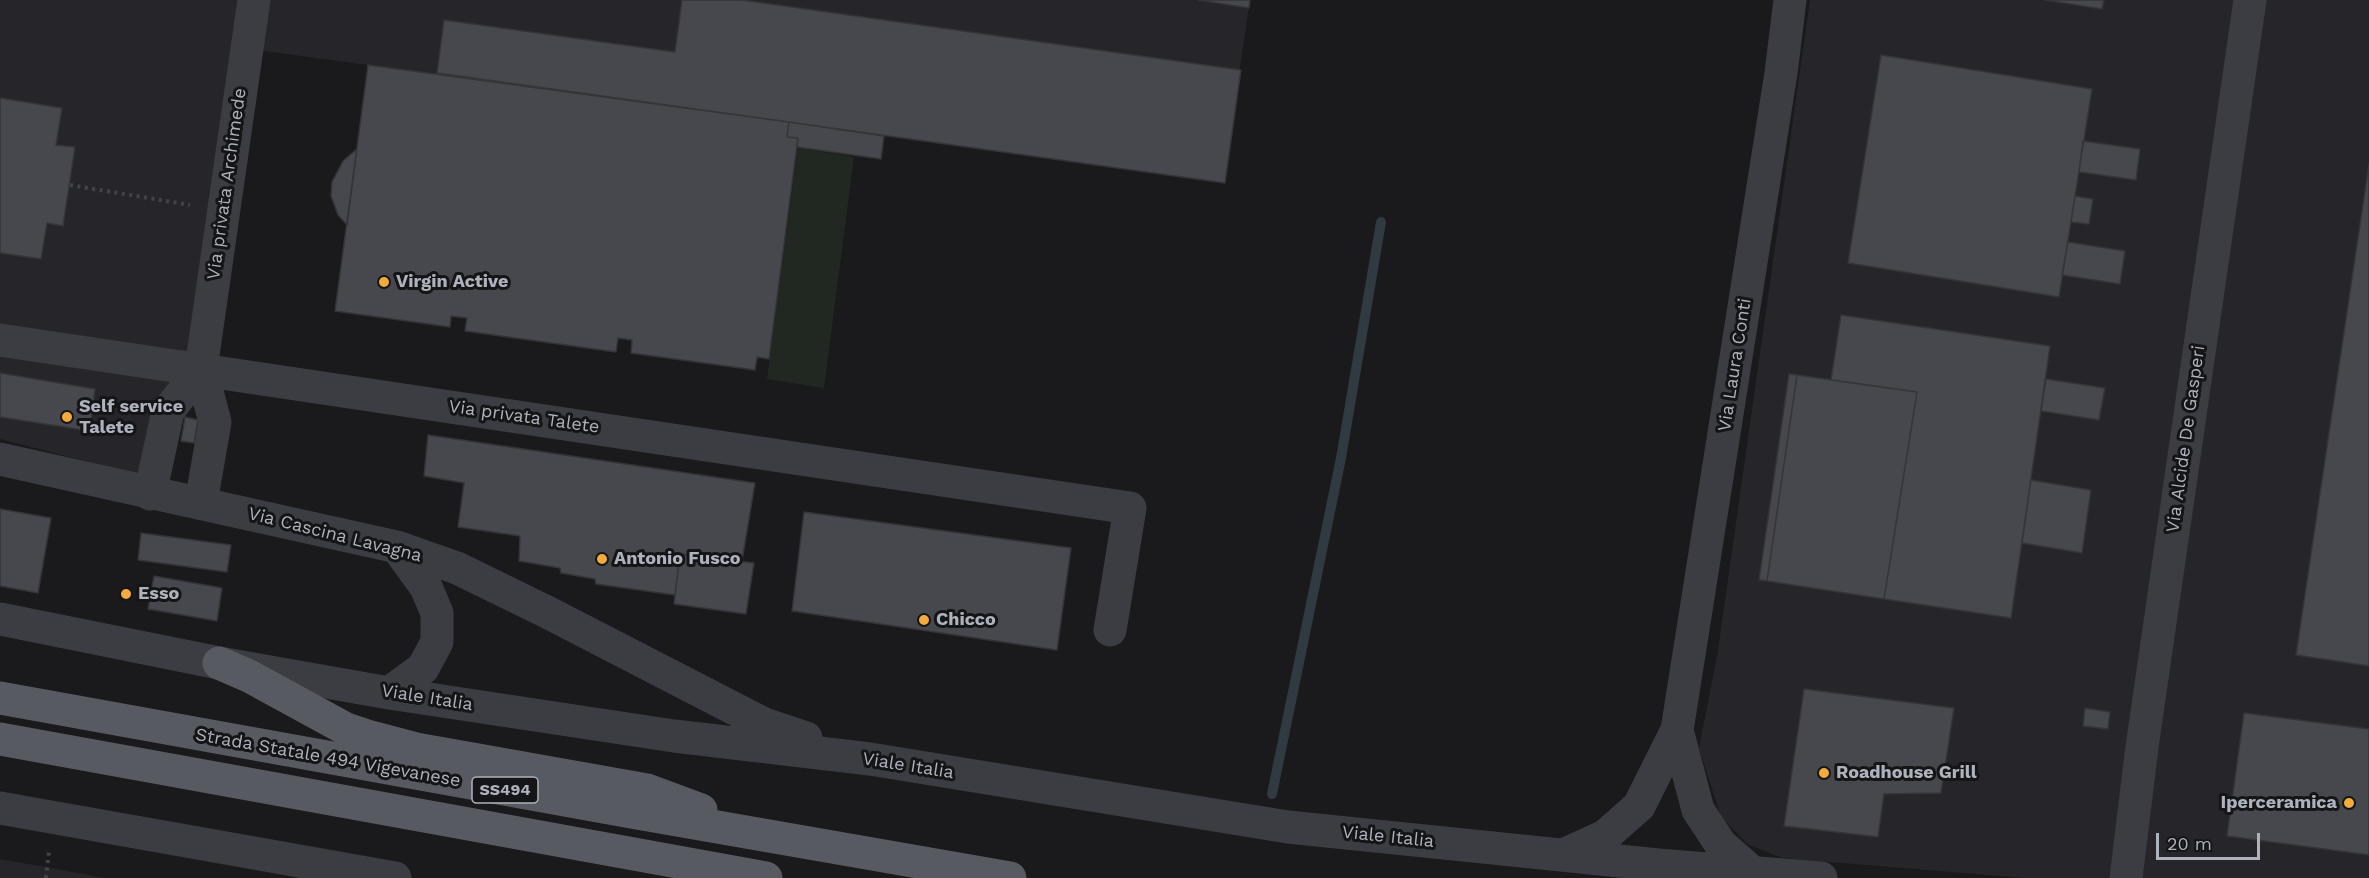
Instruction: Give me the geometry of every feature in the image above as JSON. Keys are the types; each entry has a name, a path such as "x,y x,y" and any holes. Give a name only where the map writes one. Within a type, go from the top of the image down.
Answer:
{"main road":[{"path":"219,663 270,687 337,724 367,736 416,748 646,790 669,796 764,835"},
{"name":"Strada Statale 494 Vigevanese","path":"0,698 1010,878"},
{"name":"SS494","path":"0,739 766,878"}],"street":[{"name":"Via privata Archimede","path":"201,369 254,0"},
{"name":"Via Laura Conti","path":"1561,855 1605,836 1639,806 1677,730 1781,73 1790,0"},
{"name":"Via Alcide De Gasperi","path":"2126,878 2142,747 2250,0"},
{"name":"Via privata Talete","path":"0,340 1130,508 1110,630"},
{"path":"150,494 168,411 201,369"},
{"path":"201,369 215,422 201,503"},
{"name":"Via Cascina Lavagna","path":"0,459 397,547 457,568 764,724 870,759"},
{"path":"389,693 423,668 437,642 437,613 426,586 397,547"},
{"name":"Viale Italia","path":"0,618 64,621 219,663 277,661 389,693 674,736 870,759 1288,827 1561,855 1821,878"},
{"path":"674,736 689,722 693,703 683,683"},
{"name":"Via Laura Conti","path":"1677,730 1698,810 1721,845 1752,872"},
{"path":"0,808 395,878"}],"path":[{"path":"70,185 224,210"},
{"path":"46,878 49,851"}],"shaded area":[{"path":"0,0 1250,0 1223,181 235,47 167,482 0,439"},
{"path":"1810,0 2369,0 2369,878 2024,878 1782,858 1747,844 1721,817 1699,748 1717,657"},
{"path":"798,148 854,157 824,388 767,379"},
{"path":"0,859 62,870 104,878 0,878"}],"building":[{"path":"682,0 742,0 1241,70 1225,183 437,73 444,20 675,52"},
{"path":"1198,0 1250,0 1249,8"},
{"path":"2045,0 2104,0 2102,9"},
{"path":"1881,55 2092,89 2059,297 1848,263"},
{"path":"368,65 789,122 787,137 798,138 769,359 757,357 755,370 631,353 632,340 618,338 616,352 465,331 467,318 451,316 450,327 335,311"},
{"path":"0,98 62,108 56,145 75,147 63,226 47,223 41,259 0,253"},
{"path":"789,122 884,136 881,159 797,147 798,138 787,137"},
{"path":"2083,141 2140,149 2136,180 2079,172"},
{"path":"357,149 347,225 338,215 331,196 332,182 343,161"},
{"path":"2369,164 2369,666 2296,655"},
{"path":"2075,196 2093,199 2089,224 2071,222"},
{"path":"2068,242 2125,251 2120,284 2062,275"},
{"path":"1841,315 2050,346 2011,618 1884,599 1917,392 1831,380"},
{"path":"0,373 95,389 90,431 0,417"},
{"path":"1789,374 1797,375 1767,581 1759,580"},
{"path":"1797,375 1917,392 1884,599 1767,581"},
{"path":"2046,379 2105,388 2099,420 2041,411"},
{"path":"185,417 198,420 194,443 181,441"},
{"path":"428,435 755,483 742,561 680,554 675,595 596,584 595,579 561,573 560,568 519,561 520,536 458,527 464,483 424,476"},
{"path":"2031,480 2091,490 2082,553 2022,543"},
{"path":"0,509 51,518 38,593 0,586"},
{"path":"804,512 1071,548 1057,650 792,611"},
{"path":"141,533 231,545 227,572 138,560"},
{"path":"680,554 754,563 746,614 674,604"},
{"path":"154,576 222,588 217,621 148,609"},
{"path":"1804,689 1954,708 1941,793 1884,794 1878,837 1784,826"},
{"path":"2085,708 2110,712 2108,729 2083,726"},
{"path":"2244,713 2369,729 2369,855 2227,836"}],"waterway":[{"path":"1272,794 1341,458 1381,222"}],"place":[{"name":"Virgin Active","path":"384,282"},
{"name":"Self service Talete","path":"67,417"},
{"name":"Antonio Fusco","path":"602,559"},
{"name":"Esso","path":"126,594"},
{"name":"Chicco","path":"924,620"},
{"name":"Roadhouse Grill","path":"1824,773"},
{"name":"Iperceramica","path":"2349,803"}]}
